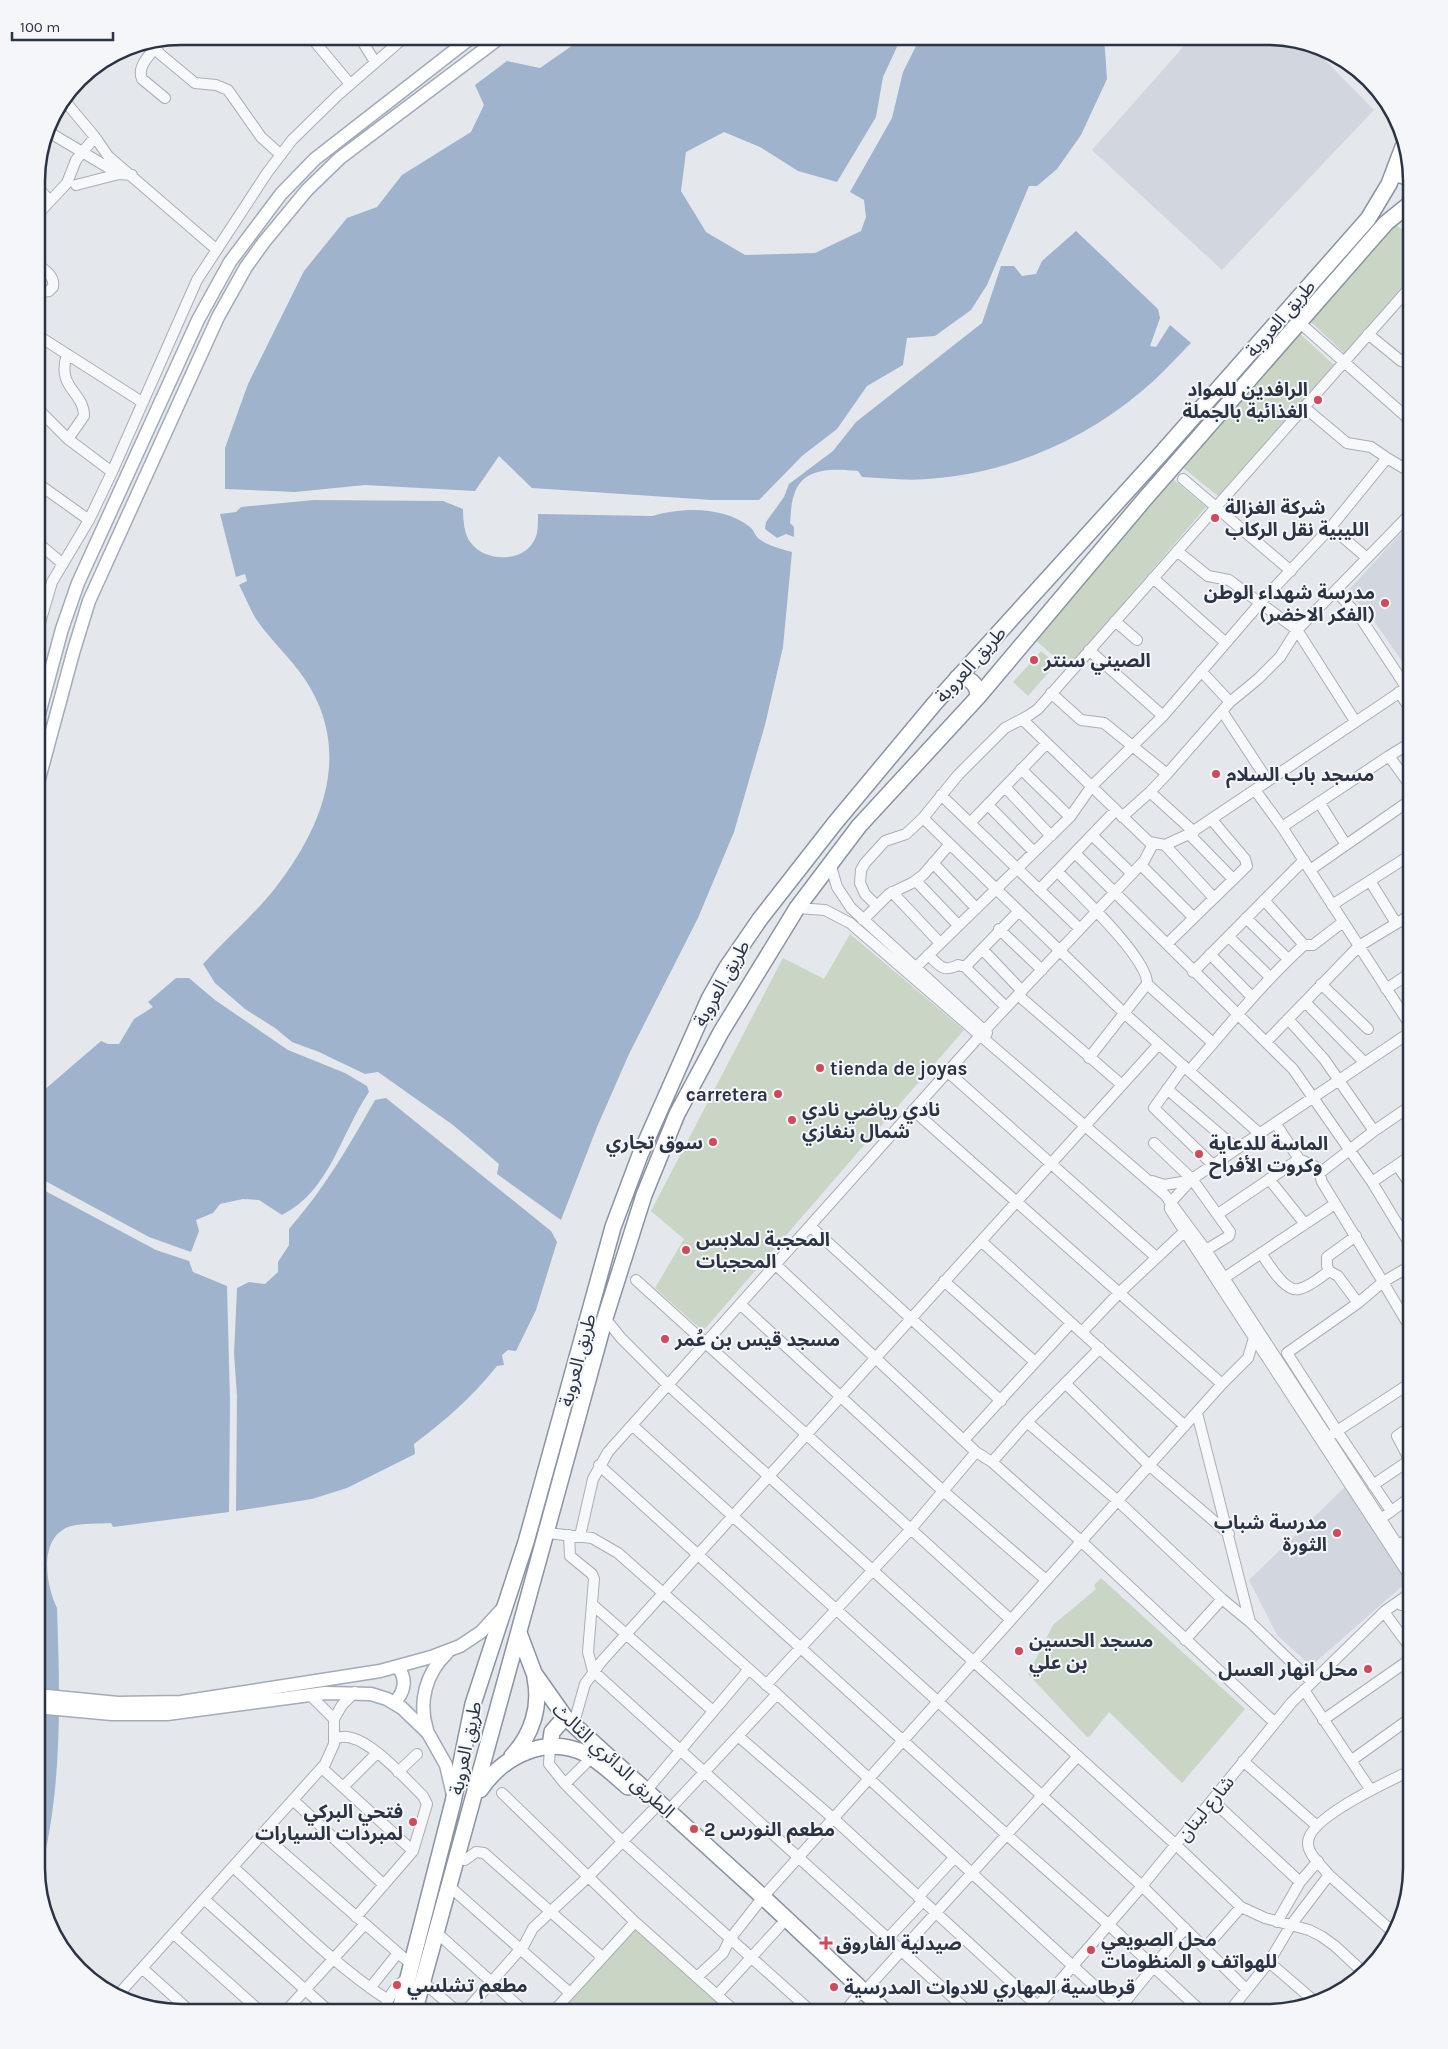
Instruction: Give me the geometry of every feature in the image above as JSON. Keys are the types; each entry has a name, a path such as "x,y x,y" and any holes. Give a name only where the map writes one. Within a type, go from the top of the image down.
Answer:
{"highway":[{"name":"طريق العروبة","path":"414,2004 414,1975 478,1688 506,1604 548,1465 616,1219 640,1155 709,999 750,933 802,864 957,678 1159,456 1364,223 1380,202 1400,155"},
{"path":"1393,174 1403,175"},
{"name":"طريق العروبة","path":"402,2004 414,1975 436,1932 547,1533 604,1318 635,1222 666,1140 691,1085 797,908 830,862 877,806 978,697 1143,501 1386,223 1403,209"},
{"path":"957,678 971,681 976,686 978,697"},
{"path":"709,999 721,1010 733,1012"},
{"name":"الطريق الدائري الثالث","path":"519,1633 534,1673 569,1722 646,1791 661,1811"},
{"path":"510,1759 526,1739 535,1715 537,1690 534,1673"},
{"path":"478,1688 491,1685 502,1693"},
{"path":"550,1746 554,1728 569,1722"},
{"name":"الطريق الدائري الثالث","path":"472,1804 489,1777 510,1759 529,1750 550,1746 572,1749 592,1757 661,1811 760,1900 868,2004"},
{"name":"الطريق الدائري الثالث","path":"760,1900 780,1926 874,2004"}],"main road":[{"path":"45,692 69,605 87,562 198,320 218,282 244,241 281,194 332,144 461,45"},
{"path":"45,756 72,653 89,601 185,386 232,290 246,267 284,216 340,158 490,45"},
{"path":"172,379 185,386"},
{"path":"151,426 166,432"},
{"path":"45,1707 181,1702 398,1667 449,1651 481,1632 506,1604"},
{"path":"428,1732 423,1708 427,1684 438,1663 449,1651"},
{"path":"394,1703 400,1697 404,1685 402,1674 398,1667"},
{"path":"45,1697 120,1714 167,1714 310,1695 354,1692 371,1694 394,1703 416,1719 428,1732 446,1766 453,1802"}],"street":[{"path":"318,45 350,84"},
{"path":"365,45 375,62"},
{"path":"45,602 52,582 89,520 112,472 197,280 292,140 350,84 395,45"},
{"path":"156,48 195,83 216,85 228,90 261,137 281,155"},
{"path":"151,49 140,74 142,79 165,98"},
{"path":"68,105 96,137 108,156 217,250"},
{"path":"53,135 119,174"},
{"path":"45,205 66,182 82,152 96,137"},
{"path":"76,185 119,174 132,175"},
{"path":"45,196 49,200"},
{"path":"45,270 54,283 49,291 45,292"},
{"path":"877,906 861,887 860,874 862,866 885,841 906,834 923,818 958,775 1002,730 1034,712 1368,334 1403,297"},
{"path":"1300,323 1403,414"},
{"path":"1368,334 1403,361"},
{"path":"45,341 118,384 142,402"},
{"path":"67,354 64,366 65,376 72,392 81,404 84,416 68,439"},
{"path":"1304,407 1347,443 1371,447 1403,468"},
{"path":"45,417 68,439 112,472"},
{"path":"912,970 1070,816 1091,787 1133,748 1163,716 1261,602 1331,527 1387,458"},
{"path":"1183,478 1291,571"},
{"path":"45,489 89,520"},
{"path":"1039,890 1092,835 1150,792 1230,702 1258,679 1280,656 1297,630 1403,521"},
{"path":"1331,527 1367,558"},
{"path":"45,549 63,564"},
{"path":"1177,551 1208,576 1229,580 1297,630 1356,721"},
{"path":"1153,578 1226,643"},
{"path":"1336,591 1362,620 1403,683"},
{"path":"1115,621 1136,640"},
{"path":"1089,650 1163,716"},
{"path":"1201,672 1230,702"},
{"path":"1022,720 1118,814 1153,844 1165,845 1191,833 1212,820 1403,690"},
{"path":"1051,693 1080,720 1104,723 1167,774"},
{"path":"1222,711 1268,781"},
{"path":"970,823 1047,743"},
{"path":"1282,827 1403,747"},
{"path":"1389,756 1403,775"},
{"path":"1022,770 1070,816"},
{"path":"1005,787 1050,836"},
{"path":"1255,790 1304,860 1403,1015"},
{"path":"1150,792 1233,879"},
{"path":"941,795 1080,929"},
{"path":"1319,802 1346,845"},
{"path":"988,805 1034,852"},
{"path":"1310,870 1403,805"},
{"path":"923,818 1124,1013 1260,1134"},
{"path":"1168,943 1213,897 1247,866 1247,863 1212,820"},
{"path":"1092,835 1132,874"},
{"path":"580,1536 591,1486 599,1465 982,1033 1141,864 1153,844"},
{"path":"863,920 892,892 916,881 949,845"},
{"path":"1165,845 1213,897"},
{"path":"1075,853 1168,943 1193,972 1293,1069 1372,1182 1403,1222"},
{"path":"1193,972 1304,860"},
{"path":"1332,905 1403,860"},
{"path":"830,862 842,895 863,920 964,1022 982,1033"},
{"path":"933,863 976,908"},
{"path":"1141,864 1193,917"},
{"path":"1057,871 1096,912 1142,966 1147,978 1147,984 1089,1058"},
{"path":"916,881 958,925"},
{"path":"1370,881 1396,923"},
{"path":"892,892 940,943"},
{"path":"1264,900 1304,944 1313,945 1343,922"},
{"path":"797,908 818,909 844,919 912,970 1017,1065 1148,1179 1186,1220"},
{"path":"966,967 999,929 1019,911"},
{"path":"1246,918 1288,959"},
{"path":"1266,1042 1359,946 1403,919"},
{"path":"999,929 1042,970"},
{"path":"1228,937 1270,977"},
{"path":"1213,1165 1156,1112 1155,1104 1186,1068 1213,1043 1252,996 1304,944"},
{"path":"982,949 1020,993 1089,1058 1122,1085"},
{"path":"1210,954 1252,996"},
{"path":"928,955 944,969 958,965 966,967 1006,1008"},
{"path":"1386,989 1403,978"},
{"path":"1147,984 1213,1043"},
{"path":"1322,984 1368,1029"},
{"path":"1305,1002 1365,1063"},
{"path":"1288,1019 1324,1060 1374,1131"},
{"path":"964,1022 969,1048"},
{"path":"1166,1200 1187,1183 1403,1036"},
{"path":"569,1722 593,1671 626,1633 1159,1044"},
{"path":"948,1072 1156,1257"},
{"path":"1167,1089 1237,1149"},
{"path":"914,1110 1222,1384"},
{"path":"1320,1172 1403,1111"},
{"path":"1276,1124 1300,1159 1312,1164 1320,1172 1322,1182 1403,1316"},
{"path":"1154,1143 1187,1183 1218,1214 1230,1234 1206,1250"},
{"path":"1218,1214 1300,1159"},
{"path":"1372,1182 1403,1161"},
{"path":"1397,1165 1403,1174"},
{"path":"1148,1179 1164,1185 1187,1183"},
{"path":"1269,1179 1305,1224"},
{"path":"1187,1183 1181,1207 1182,1214 1403,1553"},
{"path":"1166,1200 1184,1232 1403,1566"},
{"path":"1224,1278 1335,1204"},
{"path":"810,1226 1001,1401"},
{"path":"1082,1332 1119,1293 1184,1232"},
{"path":"1356,1236 1327,1257 1327,1266 1330,1271 1338,1276 1358,1303"},
{"path":"981,1242 1185,1426"},
{"path":"1262,1253 1280,1280 1296,1290 1330,1271"},
{"path":"776,1265 976,1452 992,1462 1082,1542 1274,1722"},
{"path":"1391,1511 1287,1353 1358,1303 1383,1282 1403,1270"},
{"path":"636,1280 1011,1620"},
{"path":"944,1281 1035,1362"},
{"path":"740,1304 942,1490 1046,1580"},
{"path":"604,1318 621,1338 668,1385 1176,1844 1242,1907 1277,1922 1321,1936 1359,1968"},
{"path":"964,1440 1071,1323"},
{"path":"598,1338 621,1338"},
{"path":"697,1977 723,1953 730,1939 760,1900 1222,1384 1248,1358 1254,1338"},
{"path":"992,1462 1027,1422 1100,1348"},
{"path":"1248,1358 1266,1357"},
{"path":"1065,1383 1150,1466 1229,1534"},
{"path":"1327,1437 1403,1388"},
{"path":"1197,1413 1250,1622"},
{"path":"1027,1422 1118,1501 1222,1599 1250,1622 1308,1686 1324,1720 1370,1789"},
{"path":"632,1426 1042,1798 1142,1886 1246,1989"},
{"path":"1403,1432 1397,1436 1403,1448"},
{"path":"766,1685 911,1529 976,1452"},
{"path":"1373,1485 1403,1464"},
{"path":"599,1465 1109,1925 1193,2004"},
{"path":"1380,1519 1403,1502"},
{"path":"547,1533 580,1536 608,1546 776,1694 1074,1967 1112,2004"},
{"path":"569,1535 570,1556 592,1574 593,1605 588,1652 593,1671 679,1751 705,1771 799,1858 889,1937 960,2004"},
{"path":"1398,1545 1403,1542"},
{"name":"شارع لبنان","path":"1043,2004 1142,1886 1274,1722 1384,1611 1403,1598"},
{"path":"1186,1640 1222,1599"},
{"path":"593,1605 713,1711"},
{"name":"شارع لبنان","path":"1384,1611 1403,1606"},
{"path":"1384,1611 1403,1637"},
{"path":"1324,1720 1403,1664"},
{"path":"646,1791 748,1669"},
{"path":"122,1990 322,1768 330,1755 334,1739 334,1719 342,1705 354,1692"},
{"path":"471,2004 521,1949 533,1928 623,1842 705,1771 776,1694"},
{"path":"310,1695 334,1719"},
{"path":"1352,1760 1403,1723"},
{"path":"738,1736 834,1819 1032,2004"},
{"path":"334,1739 346,1737 360,1741 398,1772 423,1796 427,1804 413,1851 356,1916"},
{"path":"550,1746 550,1764 565,1784 623,1842 803,2004"},
{"path":"343,1787 377,1753"},
{"path":"398,1772 416,1754"},
{"path":"852,2004 1042,1798 1078,1756"},
{"path":"565,1784 592,1757"},
{"path":"1244,1761 1317,1826"},
{"path":"322,1768 413,1851"},
{"path":"1391,1924 1329,1875 1308,1844 1309,1837 1317,1826 1342,1807 1370,1789 1403,1774"},
{"path":"502,1793 635,1922 726,2004"},
{"path":"293,1800 384,1885"},
{"path":"1212,1800 1300,1882"},
{"path":"263,1834 398,1953 414,1975 449,2004"},
{"path":"456,1858 465,1860 476,1852 484,1853 602,1957"},
{"path":"889,1937 954,1858"},
{"path":"1277,1922 1300,1882 1318,1861"},
{"path":"233,1867 334,1958 370,1988 388,2000"},
{"path":"1235,2004 1269,1962 1291,1925 1329,1875"},
{"path":"449,1886 570,1993"},
{"path":"204,1900 321,2004"},
{"path":"1206,1948 1242,1907"},
{"path":"560,2004 635,1922"},
{"path":"292,2004 365,1924"},
{"path":"717,1995 780,1926"},
{"path":"1124,2004 1185,1928"},
{"path":"436,1932 517,2004"},
{"path":"174,1934 252,2004"},
{"path":"370,1988 398,1953"},
{"path":"1269,1962 1309,1997"},
{"path":"142,1968 182,2004"},
{"path":"386,2004 400,1982 414,1975"}],"shaded area":[{"path":"1185,45 1276,45 1311,52 1322,57 1374,110 1222,270 1092,150"},
{"name":"مدرسة شهداء الوطن (الفكر الاخضر)","path":"1403,531 1403,662 1369,614 1347,592"},
{"name":"مدرسة شباب الثورة","path":"1345,1487 1403,1574 1403,1585 1311,1666 1277,1635 1249,1580"}],"green space":[{"path":"1395,224 1403,231 1403,286 1345,354 1310,321"},
{"path":"1299,333 1334,365 1218,496 1182,467"},
{"path":"1173,479 1206,507 1068,668 1034,639"},
{"path":"1041,651 1056,664 1028,696 1013,682"},
{"name":"نادي رياضي نادي شمال بنغازي","path":"850,934 964,1030 703,1331 655,1288 684,1239 651,1211 783,958 824,979"},
{"path":"1101,1578 1245,1709 1182,1783 1109,1712 1090,1736 1087,1737 1028,1674 1053,1625 1096,1589 1094,1585"},
{"path":"635,1928 724,2004 564,2004"}],"water":[{"path":"573,45 898,45 883,77 876,117 837,182 798,171 760,147 724,132 686,152 681,191 706,232 745,255 815,253 861,231 866,217 864,200 850,192 892,118 903,72 916,45 1105,45 1107,79 1081,135 1057,169 1037,186 1029,186 987,285 971,310 935,336 907,338 903,365 867,386 837,429 802,456 759,500 712,500 532,488 499,456 475,491 365,485 295,492 225,489 225,448 248,384 304,271 347,218 377,207 402,175 471,132 484,105 475,85 507,61 540,68"},
{"path":"1076,231 1158,309 1160,318 1150,346 1156,347 1170,325 1191,343 1155,379 1142,391 1094,426 1068,440 1014,462 956,476 919,480 862,477 858,471 849,470 820,471 812,474 798,486 793,498 790,523 794,527 794,537 786,534 777,538 765,529 766,522 784,497 789,484 833,451 856,422 982,323 1001,266 1014,266 1022,276 1036,274 1042,261"},
{"path":"314,500 443,501 463,509 465,531 471,543 487,555 497,557 517,555 533,543 537,533 538,514 652,516 689,510 702,510 728,515 750,527 758,538 763,541 792,552 783,647 765,725 734,832 698,918 629,1054 597,1127 561,1220 497,1174 499,1164 453,1125 378,1072 365,1074 319,1052 292,1042 275,1028 245,1009 215,983 203,964 259,907 292,865 306,842 317,818 325,794 329,768 329,743 323,717 312,691 293,663 256,619 239,585 247,581 245,574 236,577 220,514 236,512 241,507"},
{"path":"176,978 189,978 215,1000 288,1050 345,1073 367,1086 369,1092 323,1176 298,1205 282,1215 259,1200 243,1199 220,1204 213,1213 196,1220 199,1231 191,1252 149,1237 45,1181 45,1089 101,1041 108,1044 119,1044 134,1019 153,1007 148,1002"},
{"path":"386,1098 551,1231 557,1242 536,1310 516,1351 508,1350 502,1355 504,1365 497,1366 458,1408 414,1444 415,1454 347,1488 312,1499 236,1511 237,1396 234,1354 237,1288 249,1282 265,1284 278,1272 278,1262 289,1245 289,1229 325,1183 375,1100"},
{"path":"45,1191 156,1250 189,1261 193,1272 227,1286 230,1401 229,1512 113,1527 111,1523 78,1525 68,1527 58,1533 52,1542 48,1552 47,1564 50,1587 57,1608 59,1710 56,1778 45,1854"}],"place":[{"name":"الرافدين للمواد الغذائية بالجملة","path":"1318,400"},
{"name":"شركة الغزالة الليبية نقل الركاب","path":"1215,518"},
{"name":"مدرسة شهداء الوطن (الفكر الاخضر)","path":"1385,603"},
{"name":"الصيني سنتر","path":"1034,660"},
{"name":"مسجد باب السلام","path":"1216,774"},
{"name":"tienda de joyas","path":"820,1068"},
{"name":"carretera","path":"778,1094"},
{"name":"نادي رياضي نادي شمال بنغازي","path":"792,1120"},
{"name":"سوق تجاري","path":"713,1142"},
{"name":"الماسة للدعاية وكروت الأفراح","path":"1199,1154"},
{"name":"المحجبة لملابس المحجبات","path":"686,1250"},
{"name":"مسجد قيس بن عُمر","path":"665,1339"},
{"name":"مدرسة شباب الثورة","path":"1337,1533"},
{"name":"مسجد الحسين بن علي","path":"1019,1651"},
{"name":"محل انهار العسل","path":"1368,1669"},
{"name":"فتحي البركي لمبردات السيارات","path":"413,1822"},
{"name":"مطعم النورس 2","path":"694,1829"},
{"name":"صيدلية الفاروق","path":"826,1943"},
{"name":"محل الصويعي للهواتف و المنظومات","path":"1091,1950"},
{"name":"مطعم تشلسي","path":"397,1985"},
{"name":"قرطاسية المهاري للادوات المدرسية","path":"834,1987"}]}
